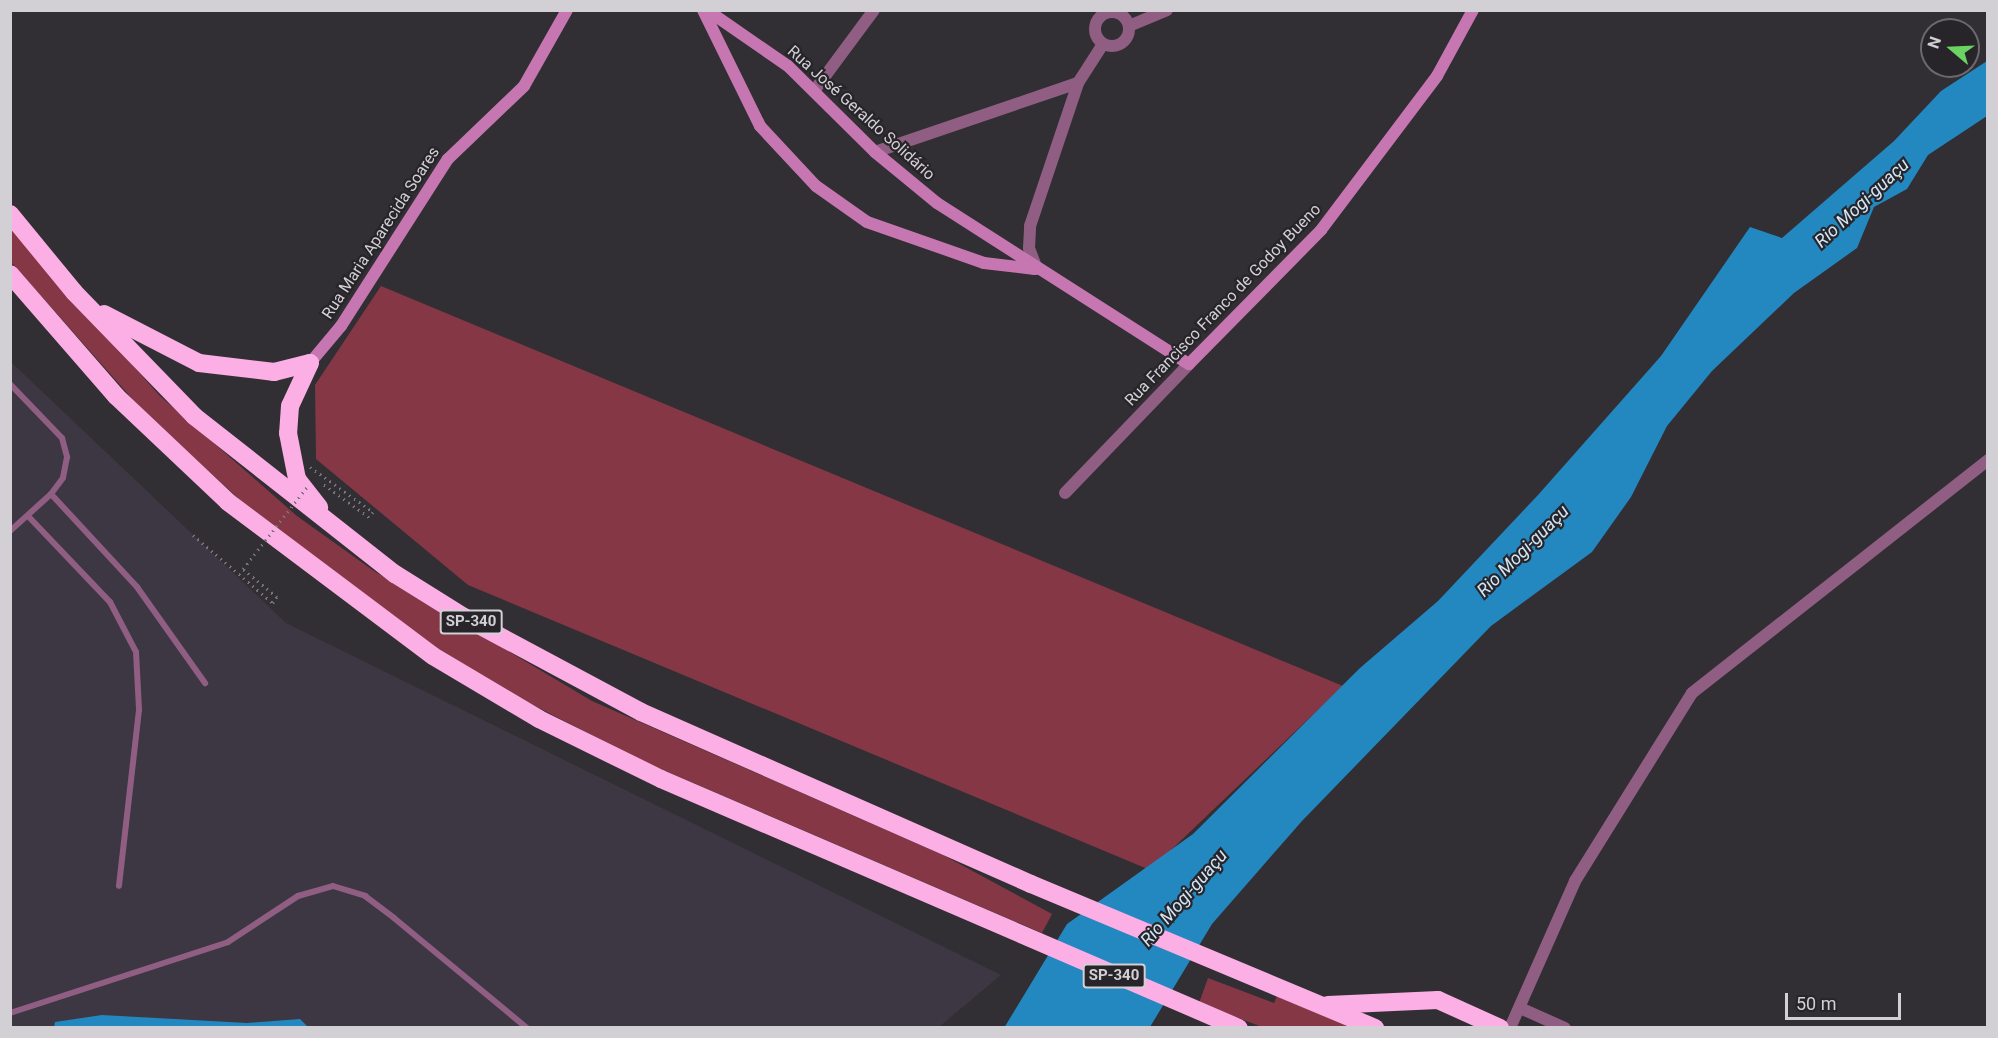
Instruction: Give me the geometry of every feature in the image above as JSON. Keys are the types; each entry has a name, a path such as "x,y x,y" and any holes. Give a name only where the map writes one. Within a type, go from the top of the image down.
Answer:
{"highway":[{"name":"SP-340","path":"10,214 74,292 194,416 395,574 586,686 1031,884 1375,1028"},
{"name":"SP-340","path":"10,276 116,396 228,502 433,656 598,750 1012,934 1239,1028"},
{"path":"74,292 135,334 199,363 274,372 310,363"},
{"path":"310,363 290,406 290,452 306,495 395,574"},
{"path":"1320,1005 1438,1000 1500,1028"}],"street":[{"name":"Rua Maria Aparecida Soares","path":"310,363 341,326 448,159 524,86 567,10"},
{"name":"Rua José Geraldo Solidário","path":"705,10 788,66 875,152 937,203 1037,269"},
{"name":"Rua José Geraldo Solidário","path":"705,10 760,126 816,186 867,222 984,263 1037,269"},
{"path":"814,91 874,10"},
{"path":"1167,10 1130,26 1125,41 1103,44 1078,83 1030,226 1029,248 1037,269 1189,364"},
{"name":"Rua Francisco Franco de Godoy Bueno","path":"1065,493 1344,202 1437,76 1473,10"},
{"path":"1103,44 1095,24 1114,11 1130,26"},
{"path":"875,152 1078,83"},
{"path":"1510,1028 1575,881 1692,693 1988,460"},
{"path":"1520,1008 1565,1028"}],"lane":[{"path":"10,384 63,438 67,457 63,478 51,494 10,531"},
{"path":"51,494 137,587 205,683"},
{"path":"28,516 110,602 136,652 139,710 119,886"},
{"path":"10,1013 228,942 298,896 333,885 365,896 527,1028"}],"path":[{"path":"290,452 373,512 369,517 314,478"},
{"path":"194,535 273,603 277,597 243,569 310,482"}],"shaded area":[{"path":"10,228 160,396 297,516 374,571 592,701 943,855 1052,914 1042,933 640,760 504,690 426,641 251,510 144,412 11,262"},
{"path":"381,286 1343,686 1150,870 468,585 316,459 315,385"},
{"path":"10,361 286,623 1001,975 939,1027 11,1027"},
{"path":"1208,978 1274,1003 1277,996 1355,1027 1262,1027 1199,1003"}],"water":[{"name":"Rio Mogi-guaçu","path":"1987,61 1987,116 1928,155 1907,189 1874,207 1857,248 1794,293 1712,371 1667,426 1631,497 1592,552 1491,626 1302,821 1212,924 1150,1027 1004,1028 1067,924 1193,834 1360,668 1438,601 1538,495 1661,356 1750,227 1782,238 1894,141 1941,91 1961,78 1980,78 1980,66"},
{"path":"102,1015 247,1023 300,1019 308,1027 54,1027 55,1022"}]}
